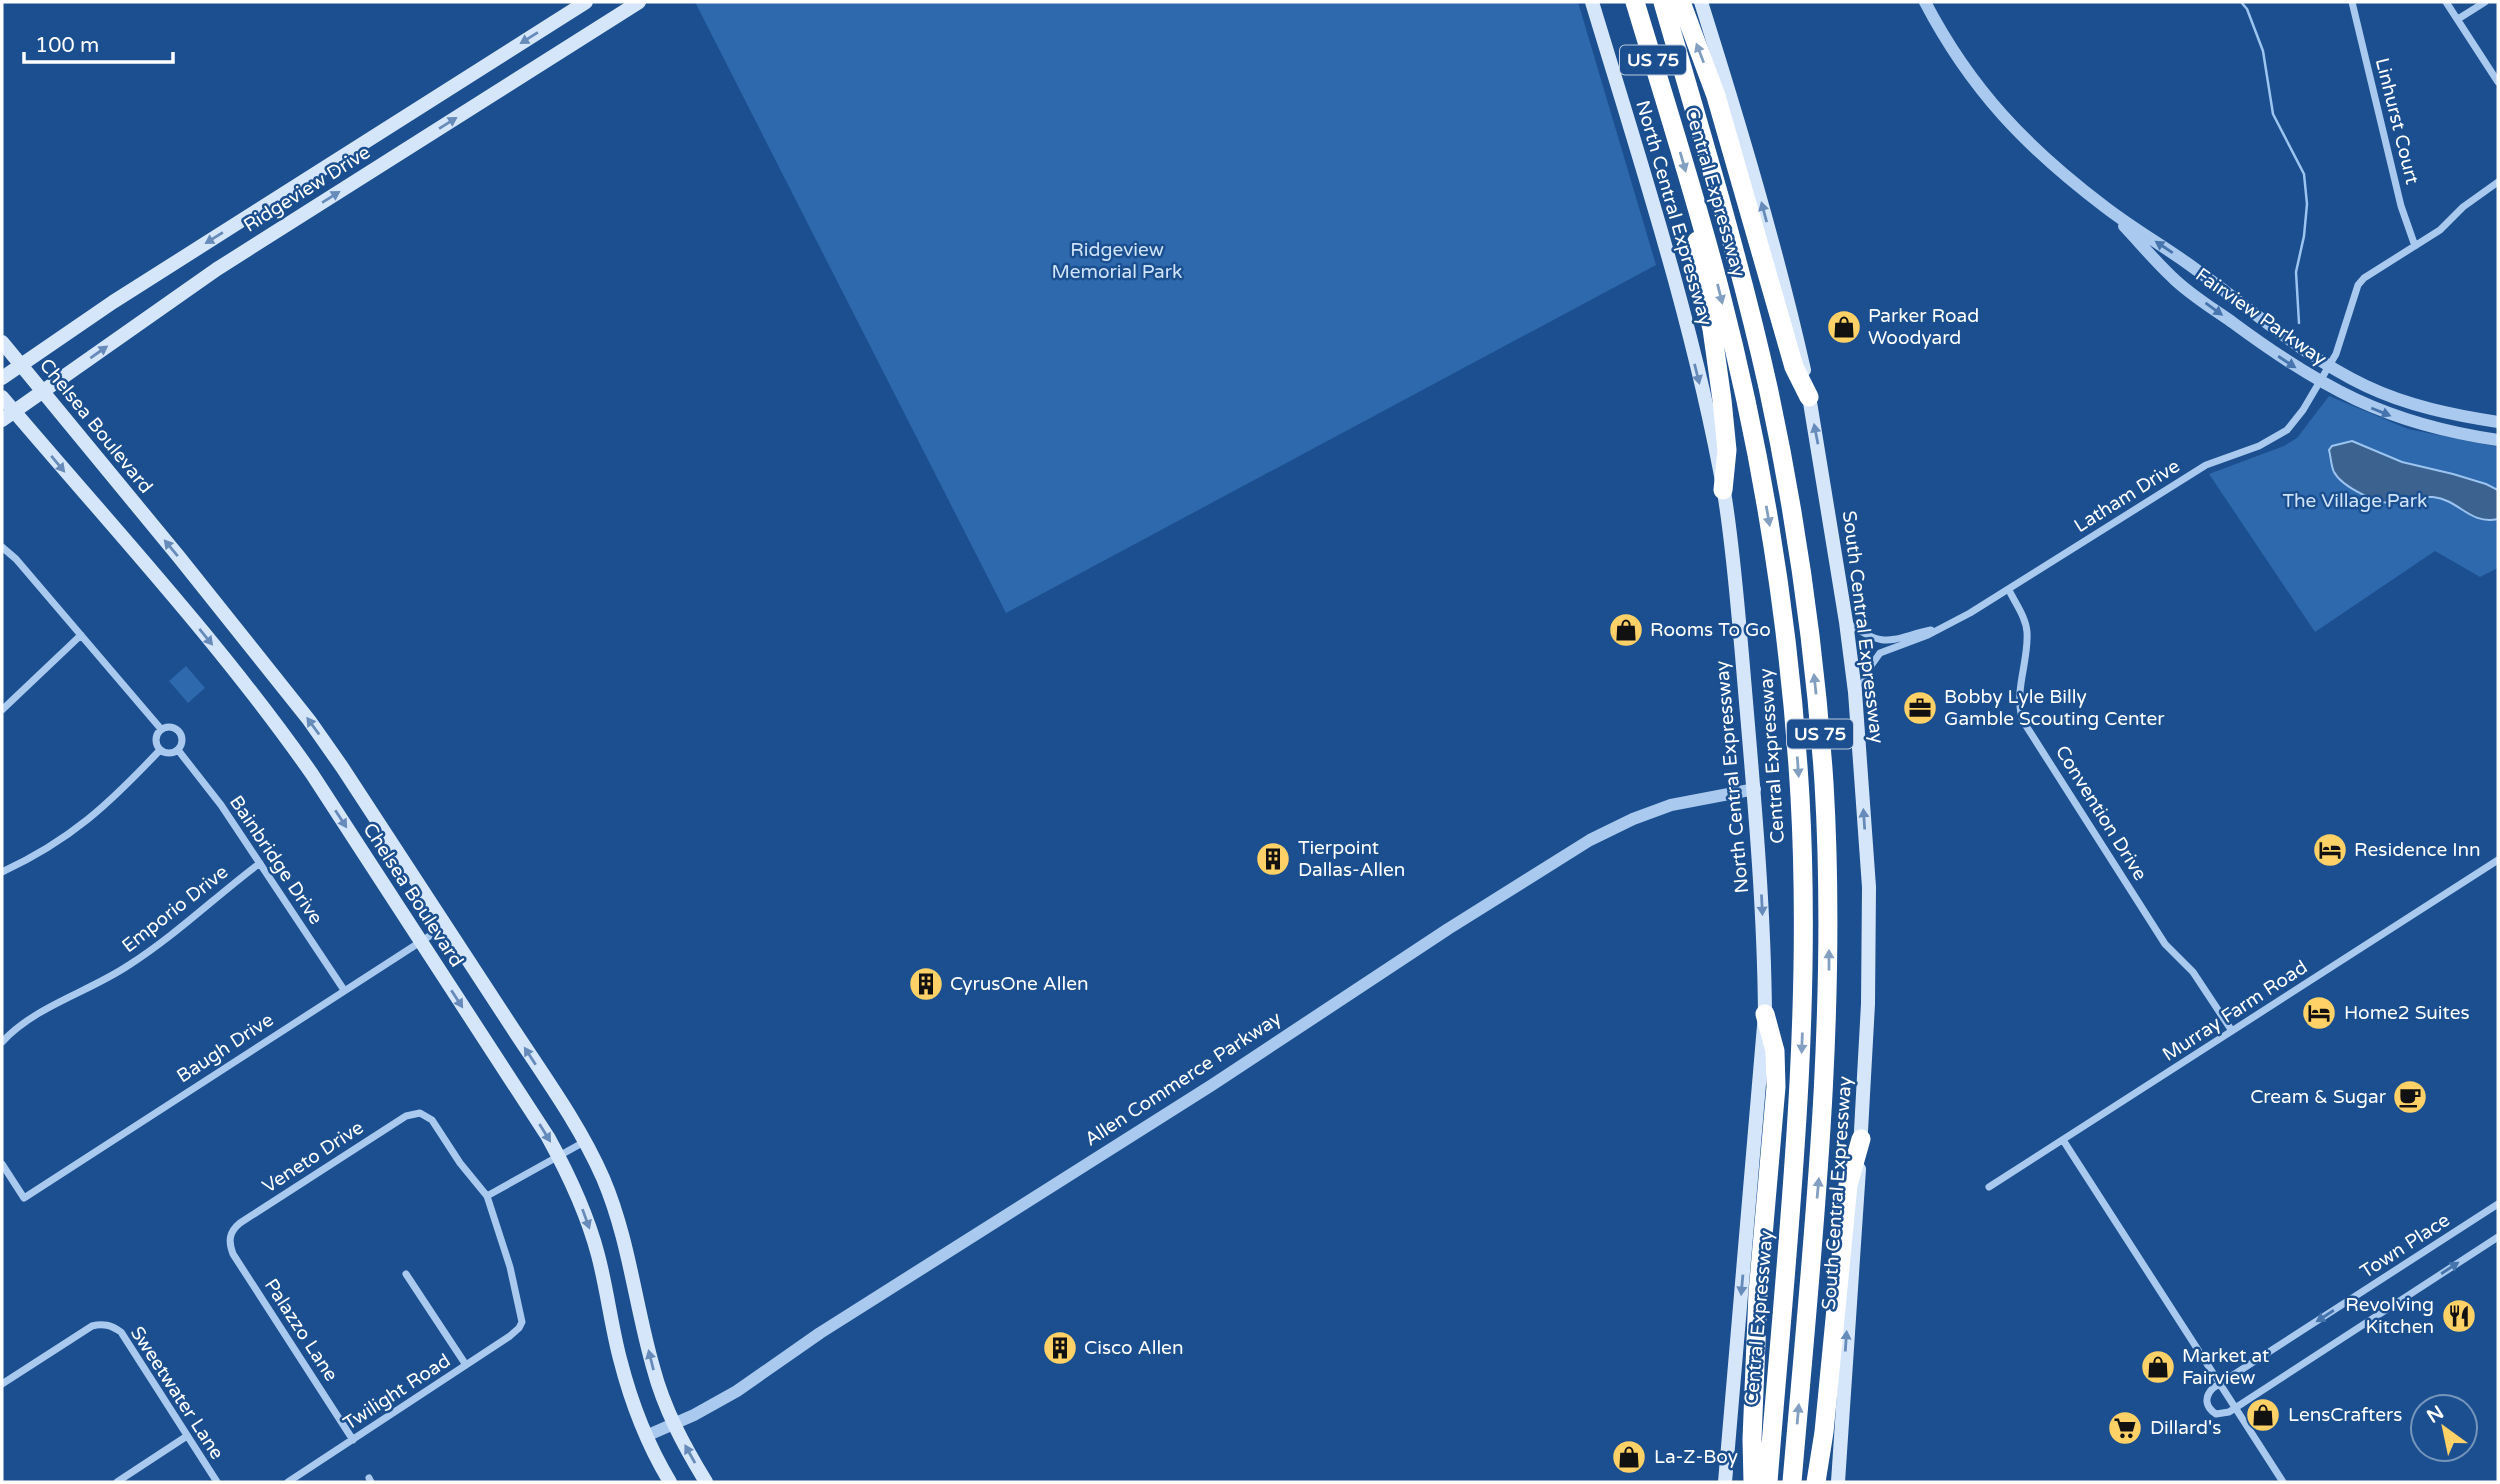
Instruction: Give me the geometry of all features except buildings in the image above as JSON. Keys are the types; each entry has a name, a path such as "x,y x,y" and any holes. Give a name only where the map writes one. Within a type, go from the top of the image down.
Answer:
{"highway":[{"name":"Central Expressway","path":"1635,2 1717,279 1741,378 1770,523 1790,676 1800,797 1804,901 1802,1043 1795,1165 1768,1482"},
{"name":"Central Expressway","path":"1664,2 1741,277 1770,396 1800,562 1819,719 1828,888 1827,1034 1821,1143 1792,1482"},
{"path":"1681,2 1716,96 1794,367 1809,397"},
{"path":"1695,205 1699,273 1712,329 1727,450 1723,490"},
{"path":"1753,1482 1752,1439 1758,1293 1776,1087 1775,1051 1765,1014"},
{"path":"1816,1482 1824,1432 1848,1185 1861,1139"}],"main road":[{"name":"Ridgeview Drive","path":"2,378 113,302 586,2"},
{"name":"Ridgeview Drive","path":"8,416 228,262 639,2"},
{"name":"North Central Expressway","path":"1592,2 1668,255 1723,490 1738,599 1755,789 1765,1014 1725,1482"},
{"name":"South Central Expressway","path":"1701,2 1742,132 1784,288 1809,397 1855,692 1869,887 1868,1004 1838,1482"},
{"name":"Chelsea Boulevard","path":"2,342 309,720 349,777 584,1142"},
{"name":"Chelsea Boulevard","path":"2,397 8,416 172,595 274,721 312,774 559,1156 591,1231 620,1360 634,1405 646,1436 670,1482"},
{"path":"584,1142 614,1207 628,1255 652,1366 674,1424 706,1482"}],"street":[{"name":"Fairview Parkway","path":"1925,2 1958,58 2003,118 2047,161 2106,208 2187,263 2285,337 2366,386 2438,411 2498,422"},
{"name":"Linhurst Court","path":"2352,2 2401,206 2416,246"},
{"path":"2446,2 2498,82"},
{"path":"2458,19 2485,2"},
{"path":"2330,366 2343,336 2358,285 2440,230 2463,207 2498,182"},
{"name":"Fairview Parkway","path":"2106,208 2173,279 2274,354 2358,402 2397,418 2434,429 2498,440"},
{"name":"Latham Drive","path":"1855,692 1866,679 1870,667 1880,653 1890,647 1928,635 2009,590 2206,466 2277,437 2287,430 2303,410 2330,366"},
{"name":"Bainbridge Drive","path":"2,547 161,729 173,727 180,732 182,741 178,750 221,805 344,990"},
{"name":"Convention Drive","path":"2009,590 2024,619 2027,632 2018,699 2023,721 2165,944 2193,972 2232,1031"},
{"name":"Latham Drive","path":"1846,622 1871,638 1880,640 1939,628"},
{"path":"2,710 81,635"},
{"path":"161,729 155,741 160,750 171,753 178,750"},
{"path":"2,872 32,858 79,829 115,797 160,750"},
{"name":"Allen Commerce Parkway","path":"646,1436 750,1383 820,1333 1212,1085 1574,849 1619,825 1671,805 1755,789"},
{"name":"Murray Farm Road","path":"1989,1188 2498,860"},
{"name":"Emporio Drive","path":"2,1042 34,1015 127,967 260,863"},
{"name":"Baugh Drive","path":"2,1164 24,1198 445,926"},
{"name":"Veneto Drive","path":"230,1236 240,1223 406,1116 420,1113 432,1120 460,1163 487,1196"},
{"path":"2063,1140 2283,1482"},
{"path":"487,1196 584,1142"},
{"name":"Twilight Road","path":"288,1482 515,1332 520,1325 522,1316 510,1267 487,1196"},
{"name":"Town Place","path":"2219,1384 2498,1204"},
{"name":"Palazzo Lane","path":"230,1236 233,1254 353,1440"},
{"path":"2219,1384 2208,1392 2207,1405 2216,1414 2223,1414 2498,1237"},
{"path":"406,1274 466,1365"},
{"name":"Sweetwater Lane","path":"2,1384 92,1326 107,1325 121,1332 217,1482"},
{"path":"117,1482 187,1436"}],"green space":[{"name":"Ridgeview Memorial Park","path":"695,2 1578,2 1656,265 1006,613"},
{"name":"The Village Park","path":"2329,396 2408,429 2498,447 2498,568 2480,577 2435,551 2315,632 2209,474 2284,446 2297,438"},
{"path":"186,666 205,688 188,703 169,681"}],"shaded area":[{"path":"2352,441 2402,462 2453,474 2498,490 2498,519 2479,519 2433,497 2388,503 2362,494 2338,478 2332,467 2329,450 2332,446"}],"waterway":[{"path":"2241,2 2247,9 2263,51 2273,114 2304,174 2307,204 2304,236 2296,272 2299,323"}],"place":[{"name":"Parker Road Woodyard","path":"1844,327"},
{"name":"Rooms To Go","path":"1626,630"},
{"name":"Bobby Lyle Billy Gamble Scouting Center","path":"1920,708"},
{"name":"Residence Inn","path":"2330,850"},
{"name":"Tierpoint Dallas-Allen","path":"1273,859"},
{"name":"CyrusOne Allen","path":"926,984"},
{"name":"Home2 Suites","path":"2319,1013"},
{"name":"Cream & Sugar","path":"2410,1097"},
{"name":"Revolving Kitchen","path":"2459,1316"},
{"name":"Cisco Allen","path":"1060,1348"},
{"name":"Market at Fairview","path":"2158,1367"},
{"name":"LensCrafters","path":"2263,1415"},
{"name":"Dillard's","path":"2125,1428"},
{"name":"La-Z-Boy","path":"1629,1457"}]}
